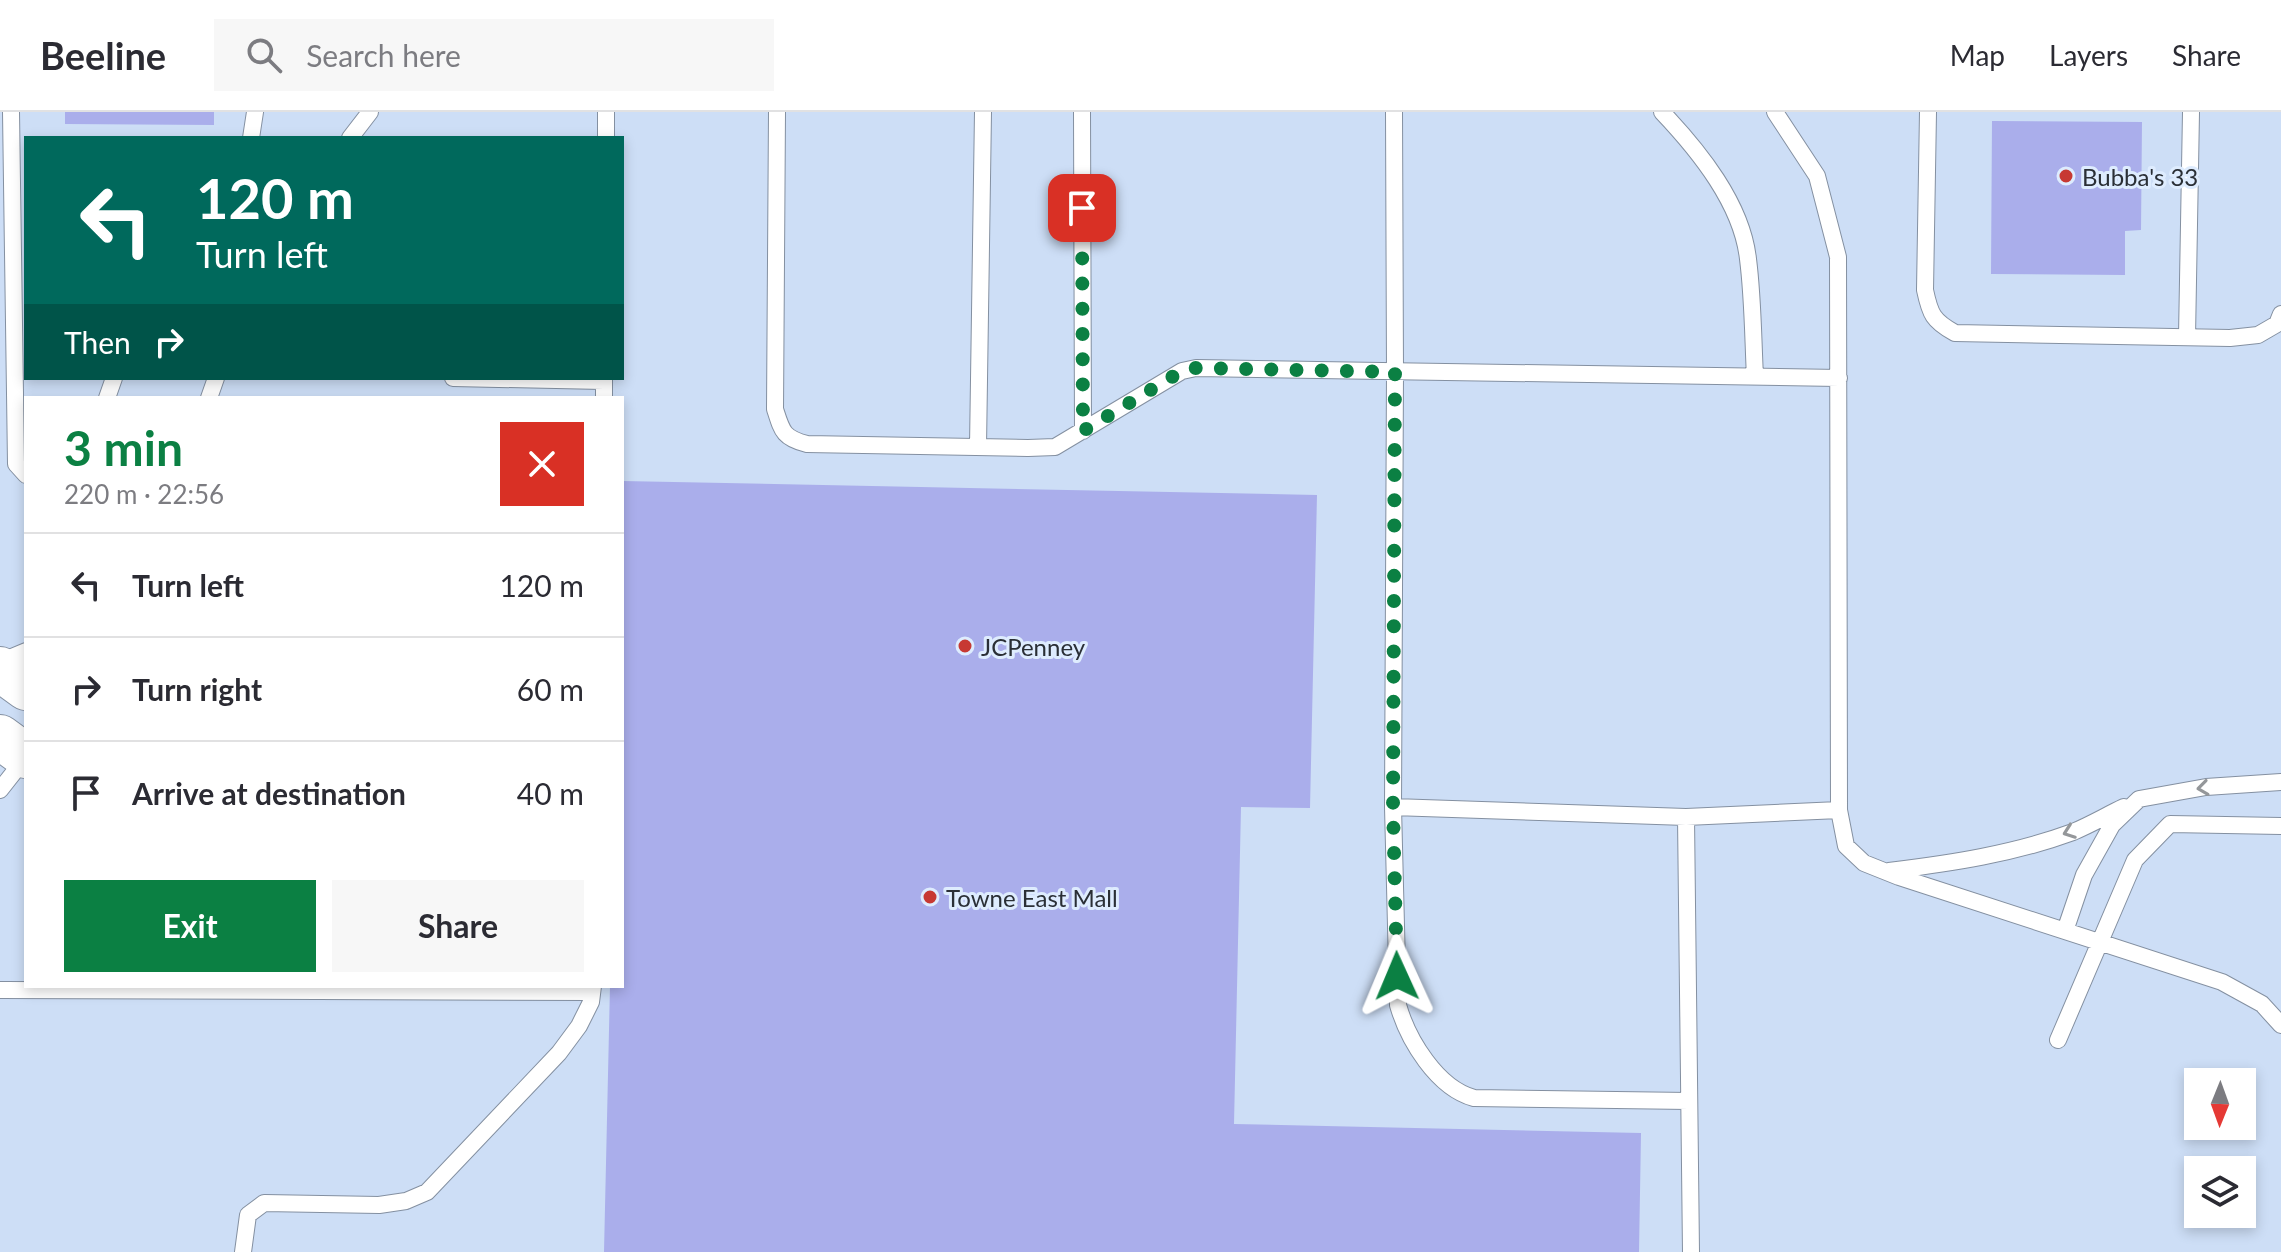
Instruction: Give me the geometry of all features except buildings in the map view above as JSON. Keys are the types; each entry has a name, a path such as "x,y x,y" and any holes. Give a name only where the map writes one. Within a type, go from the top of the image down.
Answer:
{"main road":[{"path":"0,669 24,687"},
{"path":"0,737 24,755"}],"lane":[{"path":"11,112 19,181 16,464 24,473"},
{"path":"251,136 255,112"},
{"path":"352,136 370,112"},
{"path":"606,112 606,136"},
{"path":"777,112 775,409 781,430 792,440 807,444 1055,447 1182,371 1196,368 1839,378"},
{"path":"978,447 983,112"},
{"path":"1082,112 1083,431"},
{"path":"1394,112 1393,807 1398,1005 1402,1019 1416,1049 1458,1094 1474,1098 1689,1101"},
{"path":"1662,112 1713,173 1742,234 1748,257 1755,377"},
{"path":"1775,112 1817,176 1838,257 1839,810 1846,846 1864,863 1886,871 2222,982 2262,1004 2281,1025"},
{"path":"1928,112 1925,290 1929,312 1940,325 1955,333 2230,338 2258,335 2277,324 2281,314"},
{"path":"2187,337 2191,112"},
{"path":"491,380 604,386"},
{"path":"0,662 24,652"},
{"path":"0,790 24,759"},
{"path":"1886,871 2013,851 2075,831 2139,799 2206,787 2281,782"},
{"path":"2065,931 2084,875 2112,825 2139,799"},
{"path":"1393,807 1686,817 1839,810"},
{"path":"1686,817 1691,1252"},
{"path":"2058,1040 2135,860 2170,824 2281,826"},
{"path":"0,990 592,989 591,1002 579,1026 559,1053 427,1192 406,1201 379,1205 264,1203 248,1215 243,1252"}],"shaded area":[{"path":"0,112 2281,112 2281,1252 0,1252"}],"place":[{"name":"Bubba's 33","path":"2066,176"},
{"name":"JCPenney","path":"965,646"},
{"name":"Towne East Mall","path":"930,897"}],"route":[{"path":"1082,208 1083,431 1182,371 1196,368 1395,372 1393,807 1397,976"}]}
